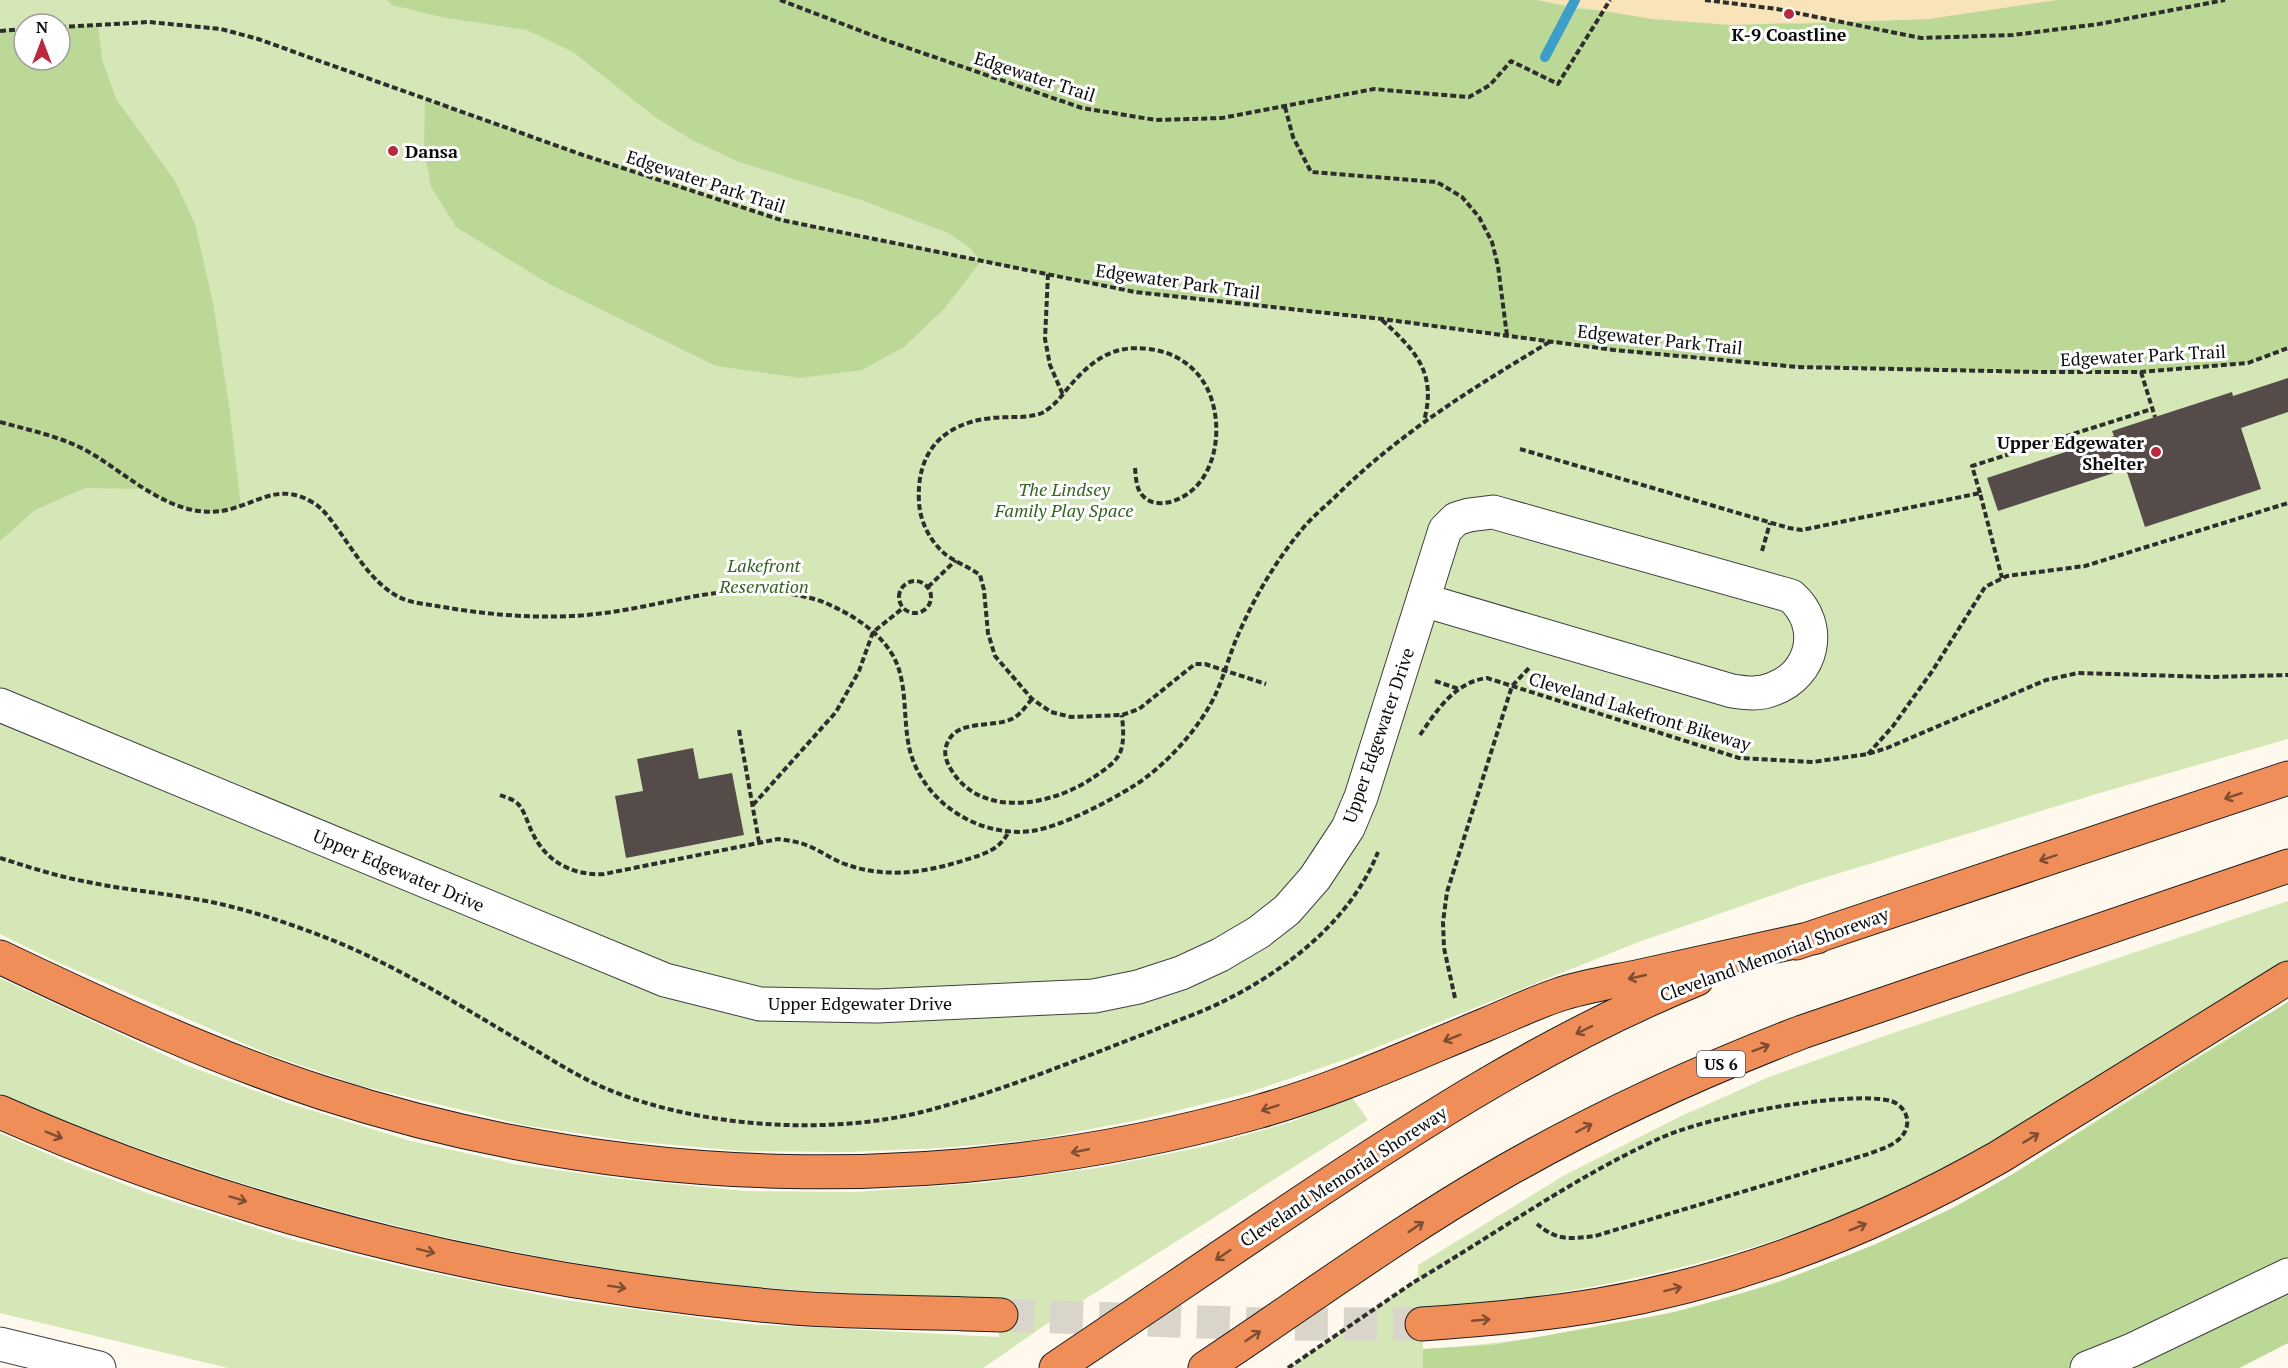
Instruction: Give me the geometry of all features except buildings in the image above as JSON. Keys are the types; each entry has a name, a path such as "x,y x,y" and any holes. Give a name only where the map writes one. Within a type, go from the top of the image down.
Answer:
{"highway":[{"name":"Cleveland Memorial Shoreway","path":"1056,1368 1391,1143 1508,1070 1572,1036 1643,1002 1754,957 2288,778"},
{"name":"US 6","path":"1205,1368 1450,1205 1500,1174 1620,1109 1739,1056 1802,1032 2288,866"},
{"path":"0,957 189,1044 261,1072 323,1093 464,1133 602,1158 727,1169 806,1172 876,1171 1009,1162 1083,1151 1200,1126 1259,1112 1313,1094 1558,995 1816,937"},
{"path":"1422,1324 1541,1313 1599,1305 1654,1293 1760,1264 1862,1226 1955,1183 2288,978"},
{"path":"0,1112 100,1154 228,1197 368,1237 458,1258 587,1282 730,1302 863,1311 1000,1315"}],"street":[{"name":"Upper Edgewater Drive","path":"0,705 666,980 760,1004 877,1006 1094,996 1148,984 1181,973 1220,955 1259,932 1287,910 1315,878 1348,828 1360,797 1445,530 1456,519 1468,514 1493,512 1791,597 1800,604 1807,617 1810,633 1809,655 1799,672 1785,683 1772,690 1752,694 1732,691 1423,600"},
{"path":"2086,1368 2132,1350 2288,1275"},
{"path":"0,1344 36,1361 99,1368"}],"path":[{"name":"Edgewater Trail","path":"780,0 882,39 1082,108 1156,120 1222,118 1374,89 1469,97 1490,85 1511,61 1557,84 1610,0"},
{"path":"1704,0 1777,9 1921,38 1967,38 2013,35 2099,24 2225,0"},
{"name":"Edgewater Park Trail","path":"72,26 149,21 221,29 269,43 580,154 781,220 1135,292 1382,319 1614,350 1798,367 2141,372 2248,363 2288,348"},
{"path":"1285,107 1293,137 1311,172 1437,182 1462,197 1479,217 1492,242 1498,266 1508,336"},
{"path":"1048,274 1046,339 1050,365 1063,395"},
{"path":"1382,319 1406,342 1421,365 1429,385 1430,401 1424,422"},
{"path":"0,422 67,441 94,455 166,501 192,510 220,512 275,494 294,494 310,500 323,509 368,569 388,590 399,598 409,601 464,609 559,616 598,614 725,590 772,590 819,600 852,616 880,638 894,657 901,680 909,747 926,787 943,804 962,816 993,829 1036,831 1077,815 1134,786 1195,729 1215,696 1237,637 1260,587 1301,531 1368,464 1465,393 1552,341"},
{"path":"1135,468 1138,487 1145,498 1154,503 1167,503 1182,498 1197,486 1209,469 1216,446 1217,424 1213,400 1201,376 1184,360 1161,351 1137,348 1114,351 1096,360 1055,404 1041,413 1025,417 992,418 964,423 943,434 926,455 919,481 919,505 927,533 945,554 980,575 984,590 988,633 995,656 1032,699 1051,712 1071,717 1122,715 1139,709 1195,664 1205,664 1266,684"},
{"path":"2141,372 2155,417"},
{"path":"2002,578 1972,466 2152,409"},
{"path":"1520,449 1802,530 1980,493"},
{"path":"1868,754 1893,726 1933,670 1985,587 2007,576 2085,566 2288,503"},
{"path":"928,587 956,560"},
{"path":"918,581 928,587 932,596 930,606 917,614 903,608 900,603 900,592 907,583 918,581"},
{"path":"753,805 836,712 859,671 873,632 903,608"},
{"name":"Cleveland Lakefront Bikeway","path":"1474,680 1487,678 1739,758 1813,762 1868,754 1906,741 2046,680 2078,673 2212,677 2288,675"},
{"path":"1457,1008 1444,948 1443,922 1447,892 1512,686"},
{"path":"1032,699 1011,720 961,728 951,736 944,747 945,760 954,775 969,789 989,799 1012,803 1036,802 1059,796 1106,769 1119,756 1123,738 1122,715"},
{"path":"739,730 759,842"},
{"path":"500,795 517,803 534,837 556,862 579,874 604,874 778,839 802,843 844,863 890,876 935,870 991,852 1004,842 1009,831"},
{"path":"1288,1368 1414,1282 1551,1196 1655,1140 1751,1112 1822,1101 1869,1099 1892,1101 1902,1108 1908,1117 1907,1128 1901,1138 1892,1145 1595,1236 1567,1239 1549,1234 1537,1224"}],"green space":[{"name":"Lakefront Reservation","path":"0,0 2288,0 2288,739 2093,795 1804,884 1636,943 1350,1058 1244,1094 1143,1119 1033,1140 942,1148 848,1152 741,1151 629,1141 523,1125 358,1085 268,1054 55,961 0,934"},
{"path":"387,0 1537,0 1579,9 1798,24 1928,19 2056,0 2288,0 2288,348 2248,363 2141,372 1798,367 1614,350 1382,319 1135,292 981,261 944,309 904,347 862,370 800,378 716,366 551,285 456,227 431,187 424,148 425,99 580,154 781,220 980,260 969,247 948,233 861,200 739,162 692,140 655,117 573,52 527,30 441,17 392,5"},
{"path":"98,25 102,59 116,99 175,181 195,224 213,303 229,405 241,507 220,512 192,510 166,501 145,489 85,488 35,510 0,541 0,31 12,30 12,72 72,72 72,26"},
{"path":"2288,901 2288,965 1985,1145 1879,1200 1799,1232 1693,1264 1640,1277 1532,1297 1422,1309 1423,1349 1561,1334 1628,1322 1761,1287 1889,1238 1993,1186 2288,1002 2288,1343 2239,1368 1288,1368 1418,1279 1418,1265 1563,1176 1679,1117 1769,1077 1890,1034"},
{"path":"0,978 186,1065 291,1104 411,1141 514,1164 622,1179 745,1191 855,1192 981,1183 1097,1168 1207,1146 1291,1122 1352,1097 1368,1120 1057,1317 983,1368 228,1368 0,1313 0,1133 66,1162 150,1194 294,1240 412,1269 565,1300 746,1324 999,1337 1000,1300 765,1288 710,1283 620,1270 504,1250 405,1228 260,1189 143,1150 40,1111 0,1093"},
{"path":"2288,1002 2288,1343 2239,1368 1423,1368 1423,1349 1493,1345 1676,1312 1774,1284 1874,1245 1953,1208 2013,1174"}],"sand":[{"name":"K-9 Coastline","path":"1537,0 2056,0 1928,19 1730,25 1652,19"}],"waterway":[{"path":"1545,57 1575,0"}],"tunnel":[{"path":"1001,1315 1264,1324 1422,1324"}],"place":[{"name":"K-9 Coastline","path":"1789,14"},
{"name":"Dansa","path":"393,151"},
{"name":"Upper Edgewater Shelter","path":"2156,452"}],"park label":[{"name":"The Lindsey Family Play Space","path":"1064,499"}]}
